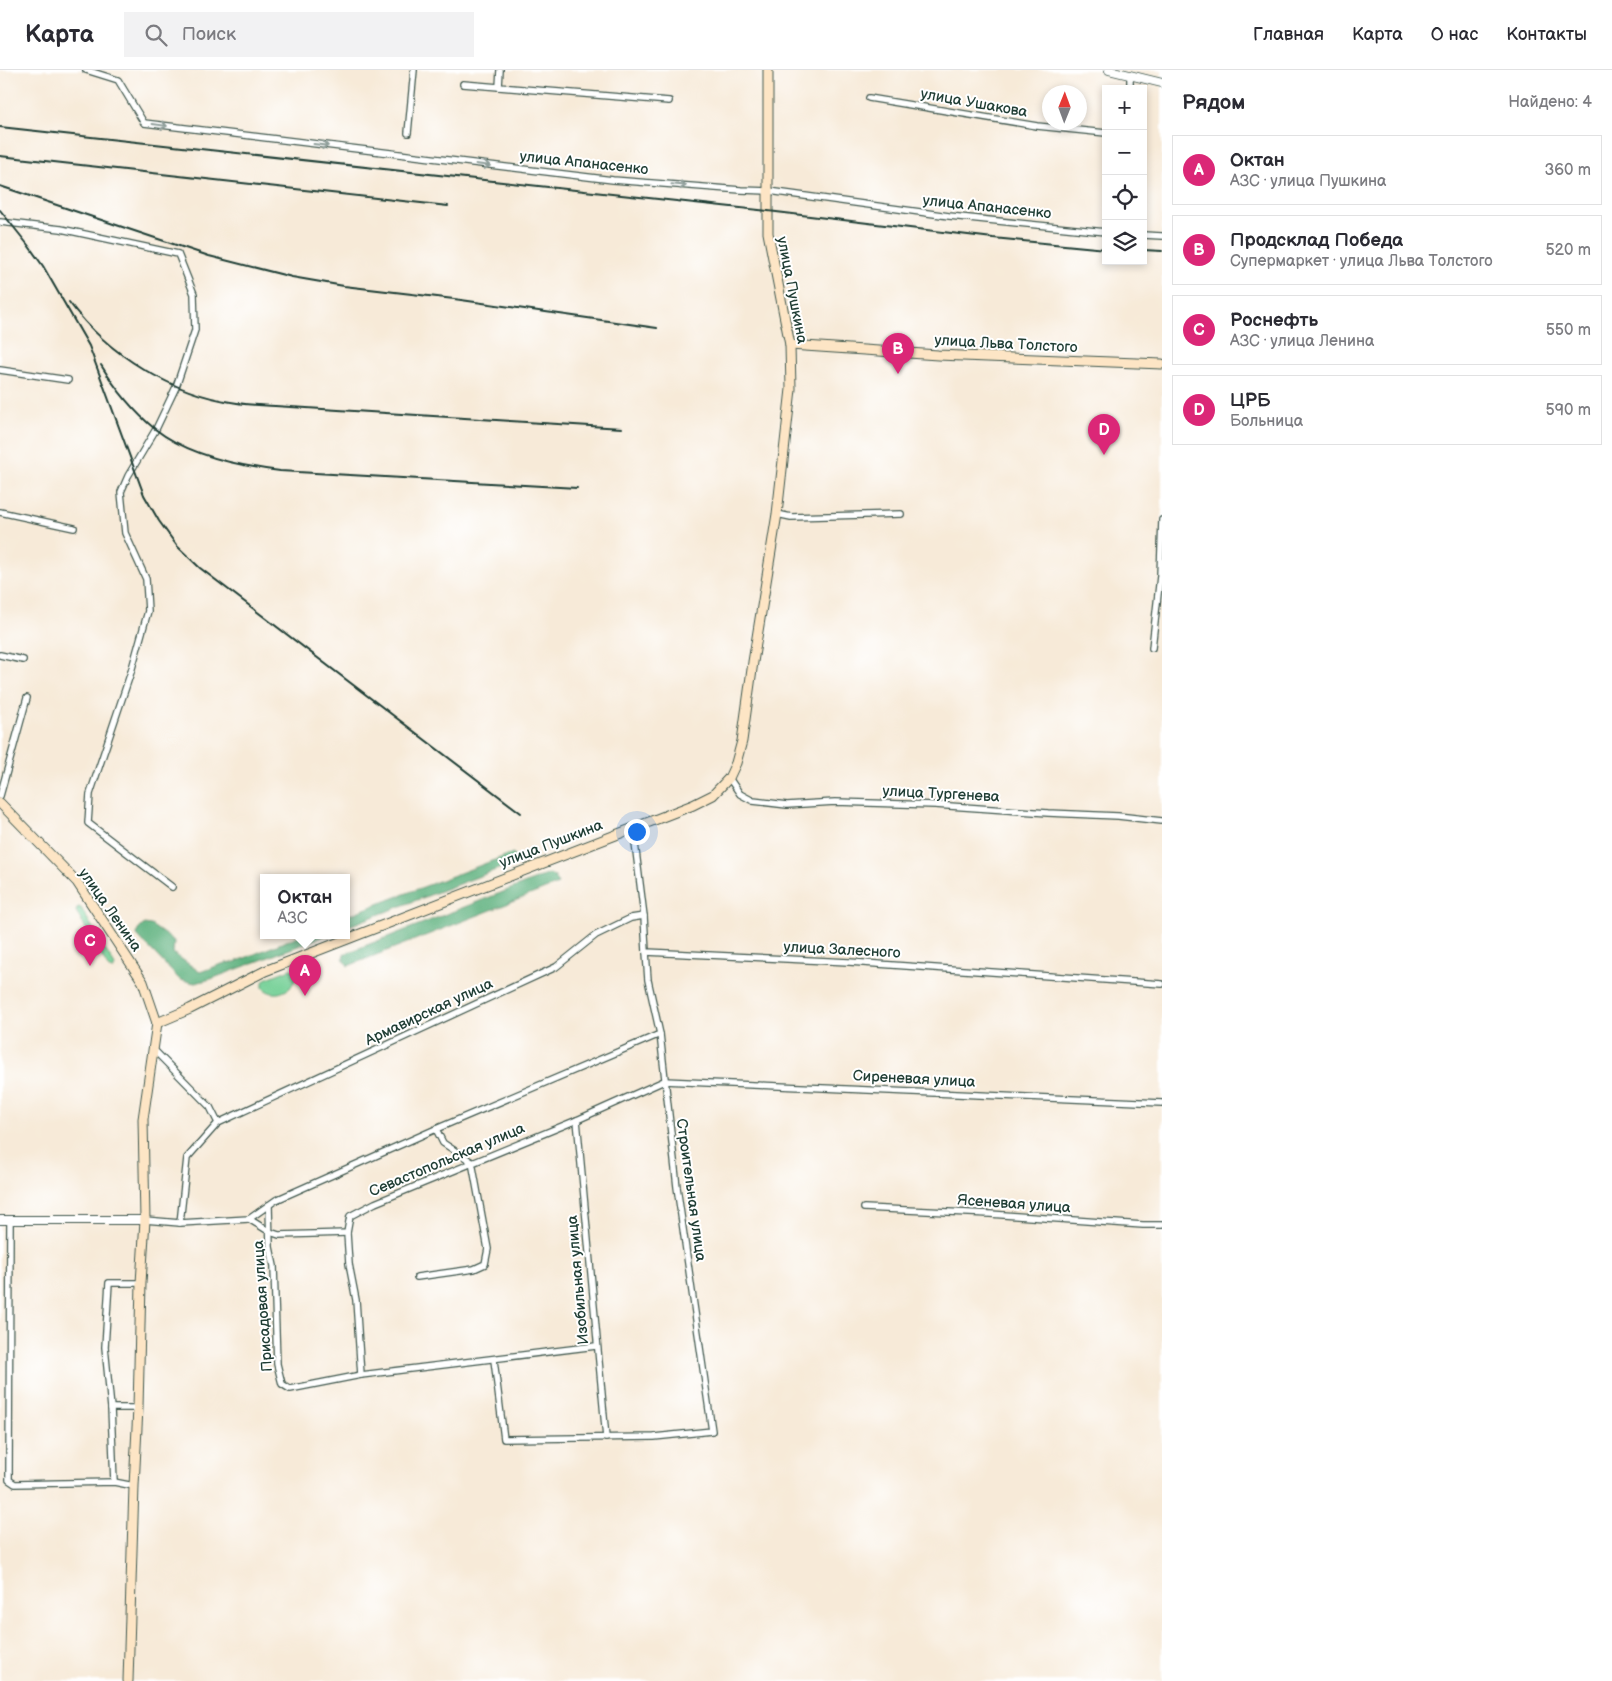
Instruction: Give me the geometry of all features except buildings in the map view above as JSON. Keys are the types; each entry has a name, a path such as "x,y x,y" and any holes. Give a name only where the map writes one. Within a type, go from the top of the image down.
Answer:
{"main road":[{"name":"улица Пушкина","path":"350,937 700,802 713,795 728,778 736,763 742,741 777,514 791,389 790,345 768,233 768,70"},
{"name":"улица Льва Толстого","path":"790,345 938,355 1162,364"},
{"name":"улица Ленина","path":"0,804 77,882 143,982 158,1023"},
{"name":"улица Пушкина","path":"158,1023 190,1009 265,970 345,939"},
{"path":"128,1681 138,1408 140,1283 145,1220 143,1120 149,1071 158,1023"}],"street":[{"name":"улица Апанасенко","path":"86,70 118,80 144,123 613,180 769,191 949,216 1102,232"},
{"path":"408,133 414,70"},
{"path":"499,87 500,70"},
{"path":"1109,70 1162,83"},
{"path":"1130,76 1130,85"},
{"path":"463,84 669,101"},
{"name":"улица Ушакова","path":"869,98 1037,126 1102,133"},
{"path":"0,222 60,229 178,254 194,294 195,330 176,387 156,430 128,476 121,492 125,533 146,579 148,610 131,672 90,794 88,823 172,887"},
{"path":"1147,234 1162,236"},
{"path":"0,370 68,380"},
{"path":"0,512 74,528"},
{"path":"777,514 791,517 901,514"},
{"path":"1152,648 1160,576 1162,520"},
{"path":"0,655 23,660"},
{"path":"0,796 27,698"},
{"name":"улица Тургенева","path":"728,778 740,794 753,801 787,806 835,802 935,805 1118,816 1162,821"},
{"path":"633,827 644,916 646,952"},
{"name":"Армавирская улица","path":"180,1223 187,1158 218,1123 556,966 596,934 632,918 644,916"},
{"name":"улица Залесного","path":"646,952 848,962 1162,984"},
{"name":"Строительная улица","path":"606,1438 712,1431 677,1187 660,1034 648,980 646,952"},
{"path":"0,1220 145,1220 180,1223 249,1219 276,1200 436,1129 660,1034"},
{"path":"154,1051 210,1107 218,1123"},
{"name":"Сиреневая улица","path":"664,1081 1162,1103"},
{"name":"Севастопольская улица","path":"347,1233 350,1216 376,1202 577,1120 664,1081"},
{"name":"Изобильная улица","path":"577,1120 596,1346 606,1438"},
{"path":"417,1277 474,1269 485,1264 488,1249 472,1162 443,1143 436,1129"},
{"name":"Присадовая улица","path":"268,1205 270,1248 274,1266 277,1364 282,1384 290,1389 361,1375 596,1346"},
{"name":"Ясеневая улица","path":"864,1208 1162,1225"},
{"path":"249,1219 270,1232 279,1234 347,1233 349,1264 356,1300 361,1375"},
{"path":"10,1220 9,1480 15,1484 114,1482 134,1486"},
{"path":"114,1482 111,1408 105,1347 109,1283 140,1283"},
{"path":"494,1360 504,1439 606,1438"},
{"path":"111,1408 138,1408"}],"green space":[{"path":"513,853 517,860 514,863 350,925 350,914"},
{"path":"549,874 555,877 558,884 348,966 343,958 344,954"},
{"path":"78,907 81,908 115,966 113,970 109,969 76,911"},
{"path":"144,924 151,925 174,941 173,953 200,972 225,963 235,962 291,939 316,939 211,979 195,983 180,980 137,935 138,930"},
{"path":"290,969 294,970 297,977 290,988 276,993 263,988 265,979"}],"railway":[{"path":"0,127 1102,249"},
{"path":"0,156 448,206"},
{"path":"0,186 209,256 292,277 344,286 454,299 657,328"},
{"path":"0,210 43,266 89,346 144,495 159,521 177,546 200,568 521,813"},
{"path":"1147,250 1162,251"},
{"path":"69,302 85,321 122,355 166,381 189,391 213,398 251,405 622,428"},
{"path":"101,365 125,399 155,429 183,446 214,458 280,471 577,488"}],"place":[{"name":"Продсклад Победа","path":"898,374"},
{"name":"ЦРБ","path":"1104,455"},
{"name":"Роснефть","path":"90,966"},
{"name":"Октан","path":"305,996"}]}
